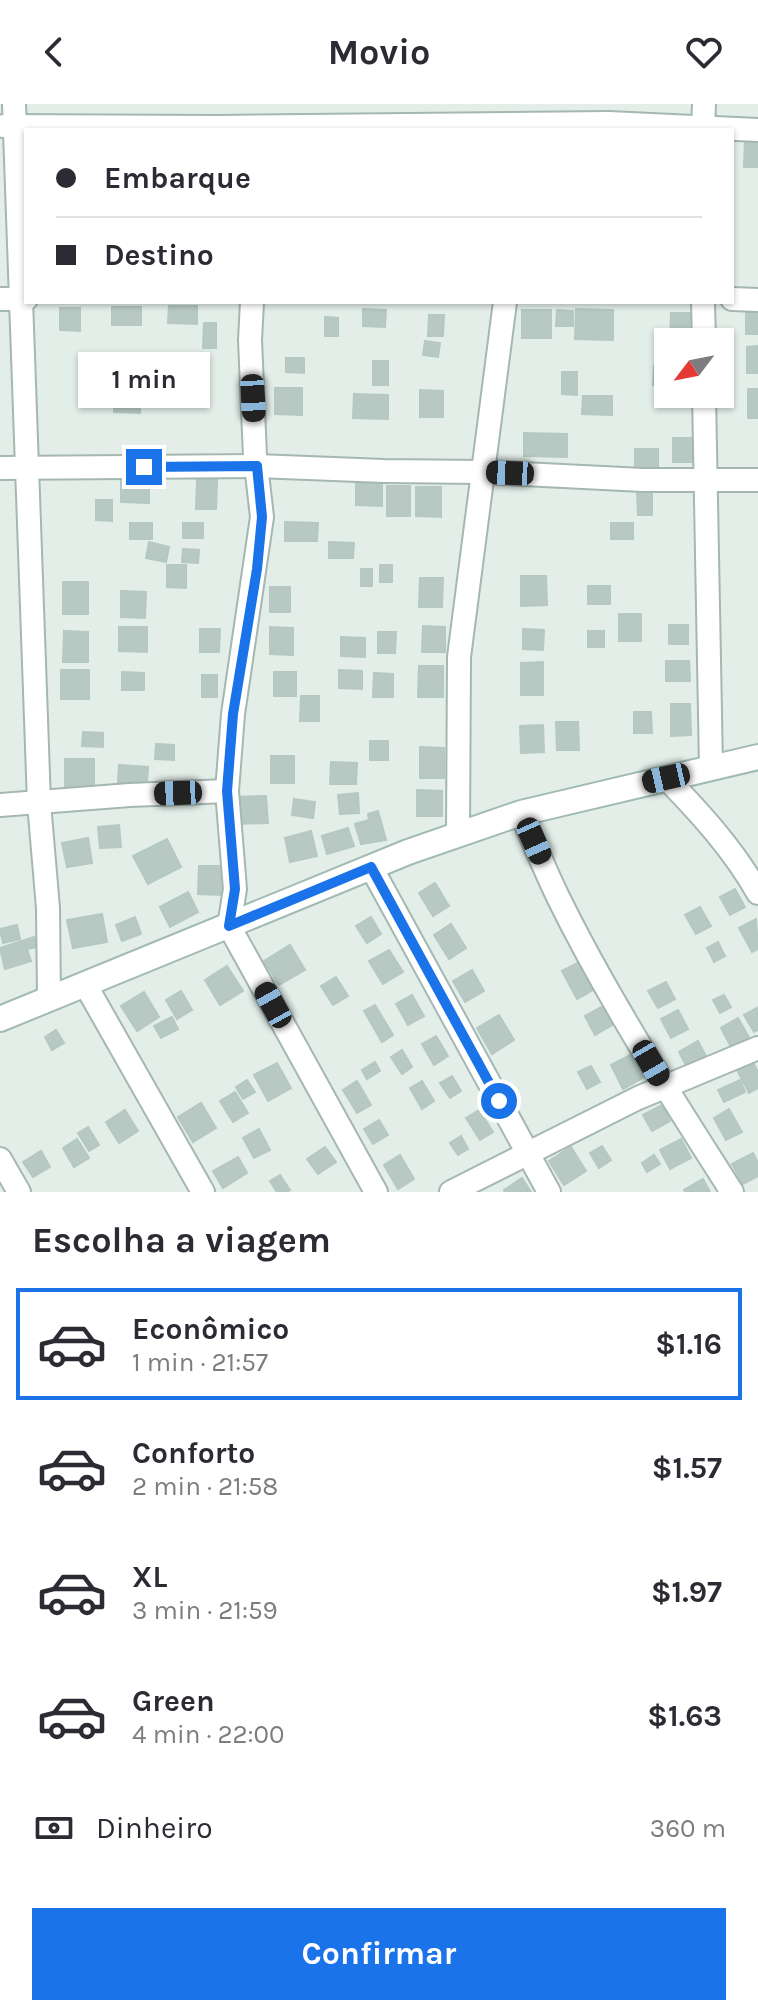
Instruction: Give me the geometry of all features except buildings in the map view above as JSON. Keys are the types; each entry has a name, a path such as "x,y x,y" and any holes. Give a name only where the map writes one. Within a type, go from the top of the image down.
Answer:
{"main road":[{"path":"0,1019 371,867 521,813 758,757"}],"street":[{"path":"703,128 704,104"},
{"path":"0,299 24,299 10,119 260,128 517,127 609,123 687,128"},
{"path":"734,130 758,130"},
{"path":"734,299 758,300"},
{"path":"24,304 39,803 48,908 49,999"},
{"path":"252,304 250,340 262,517 257,569 233,714 227,791 235,889 229,926 376,1192"},
{"path":"458,835 459,657 505,304"},
{"path":"703,304 704,328"},
{"path":"704,408 711,767"},
{"path":"0,468 257,466 704,481 758,480"},
{"path":"666,778 739,860 758,893"},
{"path":"0,805 227,791"},
{"path":"521,813 558,897 664,1086 732,1192"},
{"path":"371,867 549,1192"},
{"path":"85,984 203,1192"},
{"path":"451,1192 664,1086 758,1048"},
{"path":"0,1159 19,1192"}],"route":[{"path":"144,467 257,466 262,517 257,569 233,714 227,791 235,889 229,926 371,867 499,1101"}]}
